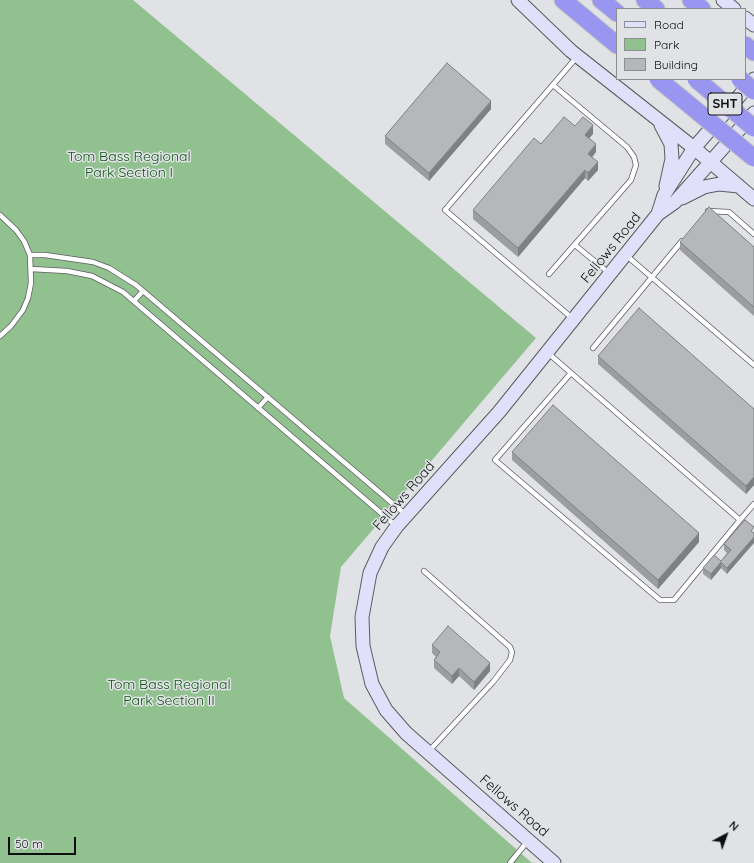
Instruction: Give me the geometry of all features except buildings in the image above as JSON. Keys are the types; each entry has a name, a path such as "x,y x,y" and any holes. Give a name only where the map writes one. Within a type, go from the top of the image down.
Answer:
{"highway":[{"path":"563,0 616,44"},
{"path":"601,0 616,12"},
{"path":"646,0 656,8"},
{"path":"691,0 701,8"},
{"path":"746,46 754,52"},
{"path":"659,80 754,158"},
{"name":"SHT","path":"697,80 754,128"},
{"name":"SHT","path":"741,80 754,91"}],"street":[{"path":"518,0 577,56 694,148 754,198"},
{"path":"723,0 733,8"},
{"path":"746,18 754,25"},
{"name":"Fellows Road","path":"554,863 406,733 386,710 372,684 365,659 362,617 370,573 382,547 397,526 499,412 574,320 658,214 669,198 694,148 754,79"},
{"name":"Fellows Road","path":"669,198 712,163 754,113"},
{"path":"660,122 671,144 672,159 669,198 719,184 739,186"}],"lane":[{"path":"574,320 445,210 577,56"},
{"path":"549,274 631,180 636,164 634,157 627,147 553,85"},
{"path":"703,216 708,210 729,212 754,234"},
{"path":"0,215 16,230 24,241 30,255 31,269 30,290 24,310 11,326 0,336"},
{"path":"593,348 688,235"},
{"path":"575,245 610,274"},
{"path":"626,254 754,365"},
{"path":"30,255 45,255 93,262 119,274 143,291 406,515"},
{"path":"31,269 66,271 92,276 107,283 134,301 397,526"},
{"path":"134,301 143,291"},
{"path":"547,352 740,520"},
{"path":"570,372 495,460 660,600 674,600 754,504"},
{"path":"258,408 268,397"},
{"path":"424,571 510,647 512,652 510,660 493,682 428,752"},
{"path":"510,863 528,841"}],"green space":[{"path":"0,0 133,0 536,338 341,567 330,636 344,698 532,863 0,863"}],"park label":[{"name":"Tom Bass Regional Park Section I","path":"129,166"},
{"name":"Tom Bass Regional Park Section II","path":"169,694"}]}
